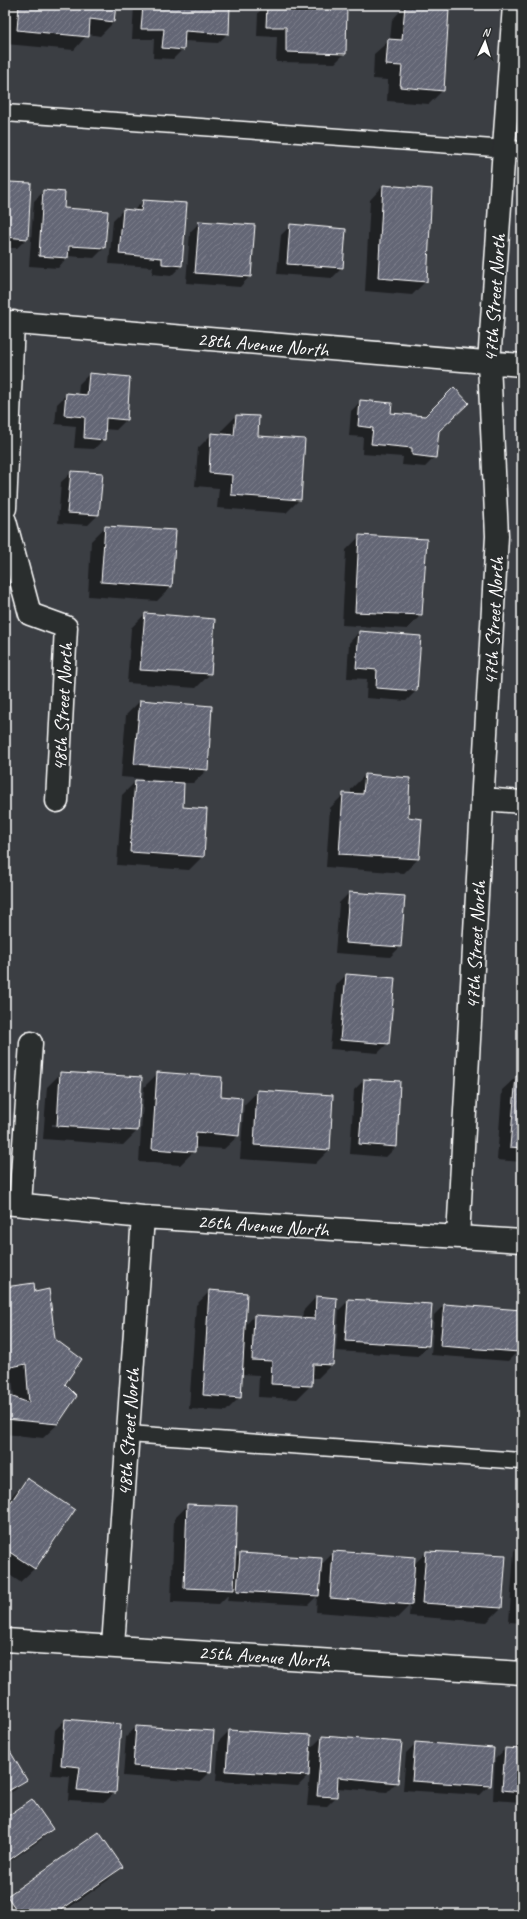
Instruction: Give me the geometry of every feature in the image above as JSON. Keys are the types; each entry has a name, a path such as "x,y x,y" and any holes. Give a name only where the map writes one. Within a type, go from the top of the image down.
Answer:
{"street":[{"name":"47th Street North","path":"458,1237 497,536 489,363 513,149 514,5"},
{"name":"28th Avenue North","path":"9,322 522,365"},
{"path":"5,508 9,322"},
{"name":"48th Street North","path":"5,521 30,614 66,627 57,801"},
{"path":"483,799 522,802"},
{"path":"12,1204 31,1043"},
{"name":"26th Avenue North","path":"12,1204 143,1217 522,1241"},
{"name":"48th Street North","path":"113,1646 143,1217"},
{"name":"25th Avenue North","path":"5,1640 522,1673"}],"lane":[{"path":"5,113 513,149"},
{"path":"128,1434 522,1461"}],"building":[{"path":"19,5 116,5 114,22 90,19 89,37 17,30"},
{"path":"143,5 230,5 229,34 185,31 184,50 162,48 164,29 141,29"},
{"path":"267,5 347,5 346,54 286,52 286,27 266,27"},
{"path":"405,5 449,9 444,91 400,87 402,66 386,65 388,39 402,40"},
{"path":"9,182 31,183 28,239 5,237 5,200 8,200"},
{"path":"383,185 432,189 427,282 378,278"},
{"path":"43,190 65,192 64,208 108,211 105,248 69,246 68,258 39,256"},
{"path":"143,200 187,203 182,266 162,264 162,258 119,254 123,209 141,211"},
{"path":"199,221 255,225 251,277 195,273"},
{"path":"290,224 346,229 343,268 287,264"},
{"path":"89,373 130,377 127,420 106,418 105,440 84,438 85,417 64,415 66,393 87,395"},
{"path":"454,387 469,403 439,431 436,458 412,455 412,448 371,444 373,428 358,426 360,400 392,403 391,413 425,416"},
{"path":"236,415 259,416 258,436 305,439 301,500 231,495 232,475 209,473 211,433 234,435"},
{"path":"71,471 103,473 99,515 67,513"},
{"path":"105,526 176,530 172,587 101,582"},
{"path":"359,535 427,539 422,615 355,612"},
{"path":"145,613 215,619 211,674 140,670"},
{"path":"359,631 421,636 417,691 376,688 377,670 356,668"},
{"path":"140,700 212,706 208,770 134,764"},
{"path":"365,774 410,778 408,817 422,819 419,859 339,854 343,793 363,794"},
{"path":"135,780 184,783 183,807 207,809 204,857 130,852"},
{"path":"349,892 405,896 401,947 345,943"},
{"path":"346,974 395,978 389,1044 340,1040"},
{"path":"60,1072 142,1077 138,1131 57,1126"},
{"path":"157,1072 222,1077 221,1096 242,1098 239,1136 196,1132 195,1152 152,1149"},
{"path":"516,1076 522,1076 522,1148 510,1147"},
{"path":"364,1079 400,1081 397,1147 359,1144"},
{"path":"257,1090 333,1095 330,1150 254,1145"},
{"path":"34,1283 35,1292 49,1289 55,1339 82,1359 65,1384 77,1396 58,1424 5,1419 5,1394 29,1403 26,1364 6,1368 5,1287"},
{"path":"209,1290 247,1293 241,1398 203,1395"},
{"path":"316,1296 337,1298 333,1365 313,1364 312,1386 271,1384 272,1361 252,1360 254,1315 315,1319"},
{"path":"348,1299 432,1304 429,1346 345,1341"},
{"path":"444,1304 522,1310 519,1352 440,1346"},
{"path":"27,1478 75,1510 35,1569 5,1549 5,1511"},
{"path":"187,1504 237,1506 234,1590 184,1588"},
{"path":"333,1551 415,1557 412,1605 330,1598"},
{"path":"426,1551 506,1555 502,1608 422,1603"},
{"path":"240,1553 322,1558 319,1596 237,1591"},
{"path":"65,1719 121,1724 116,1793 77,1790 80,1767 61,1765"},
{"path":"136,1726 214,1731 211,1772 133,1766"},
{"path":"229,1730 311,1735 309,1776 226,1771"},
{"path":"322,1736 402,1742 398,1783 338,1777 337,1797 317,1796"},
{"path":"415,1742 494,1748 491,1786 412,1781"},
{"path":"7,1746 27,1780 5,1793 5,1747"},
{"path":"505,1748 522,1749 522,1792 502,1790"},
{"path":"32,1799 53,1829 5,1863 5,1818"},
{"path":"99,1832 123,1867 55,1914 19,1914 7,1896"}]}
